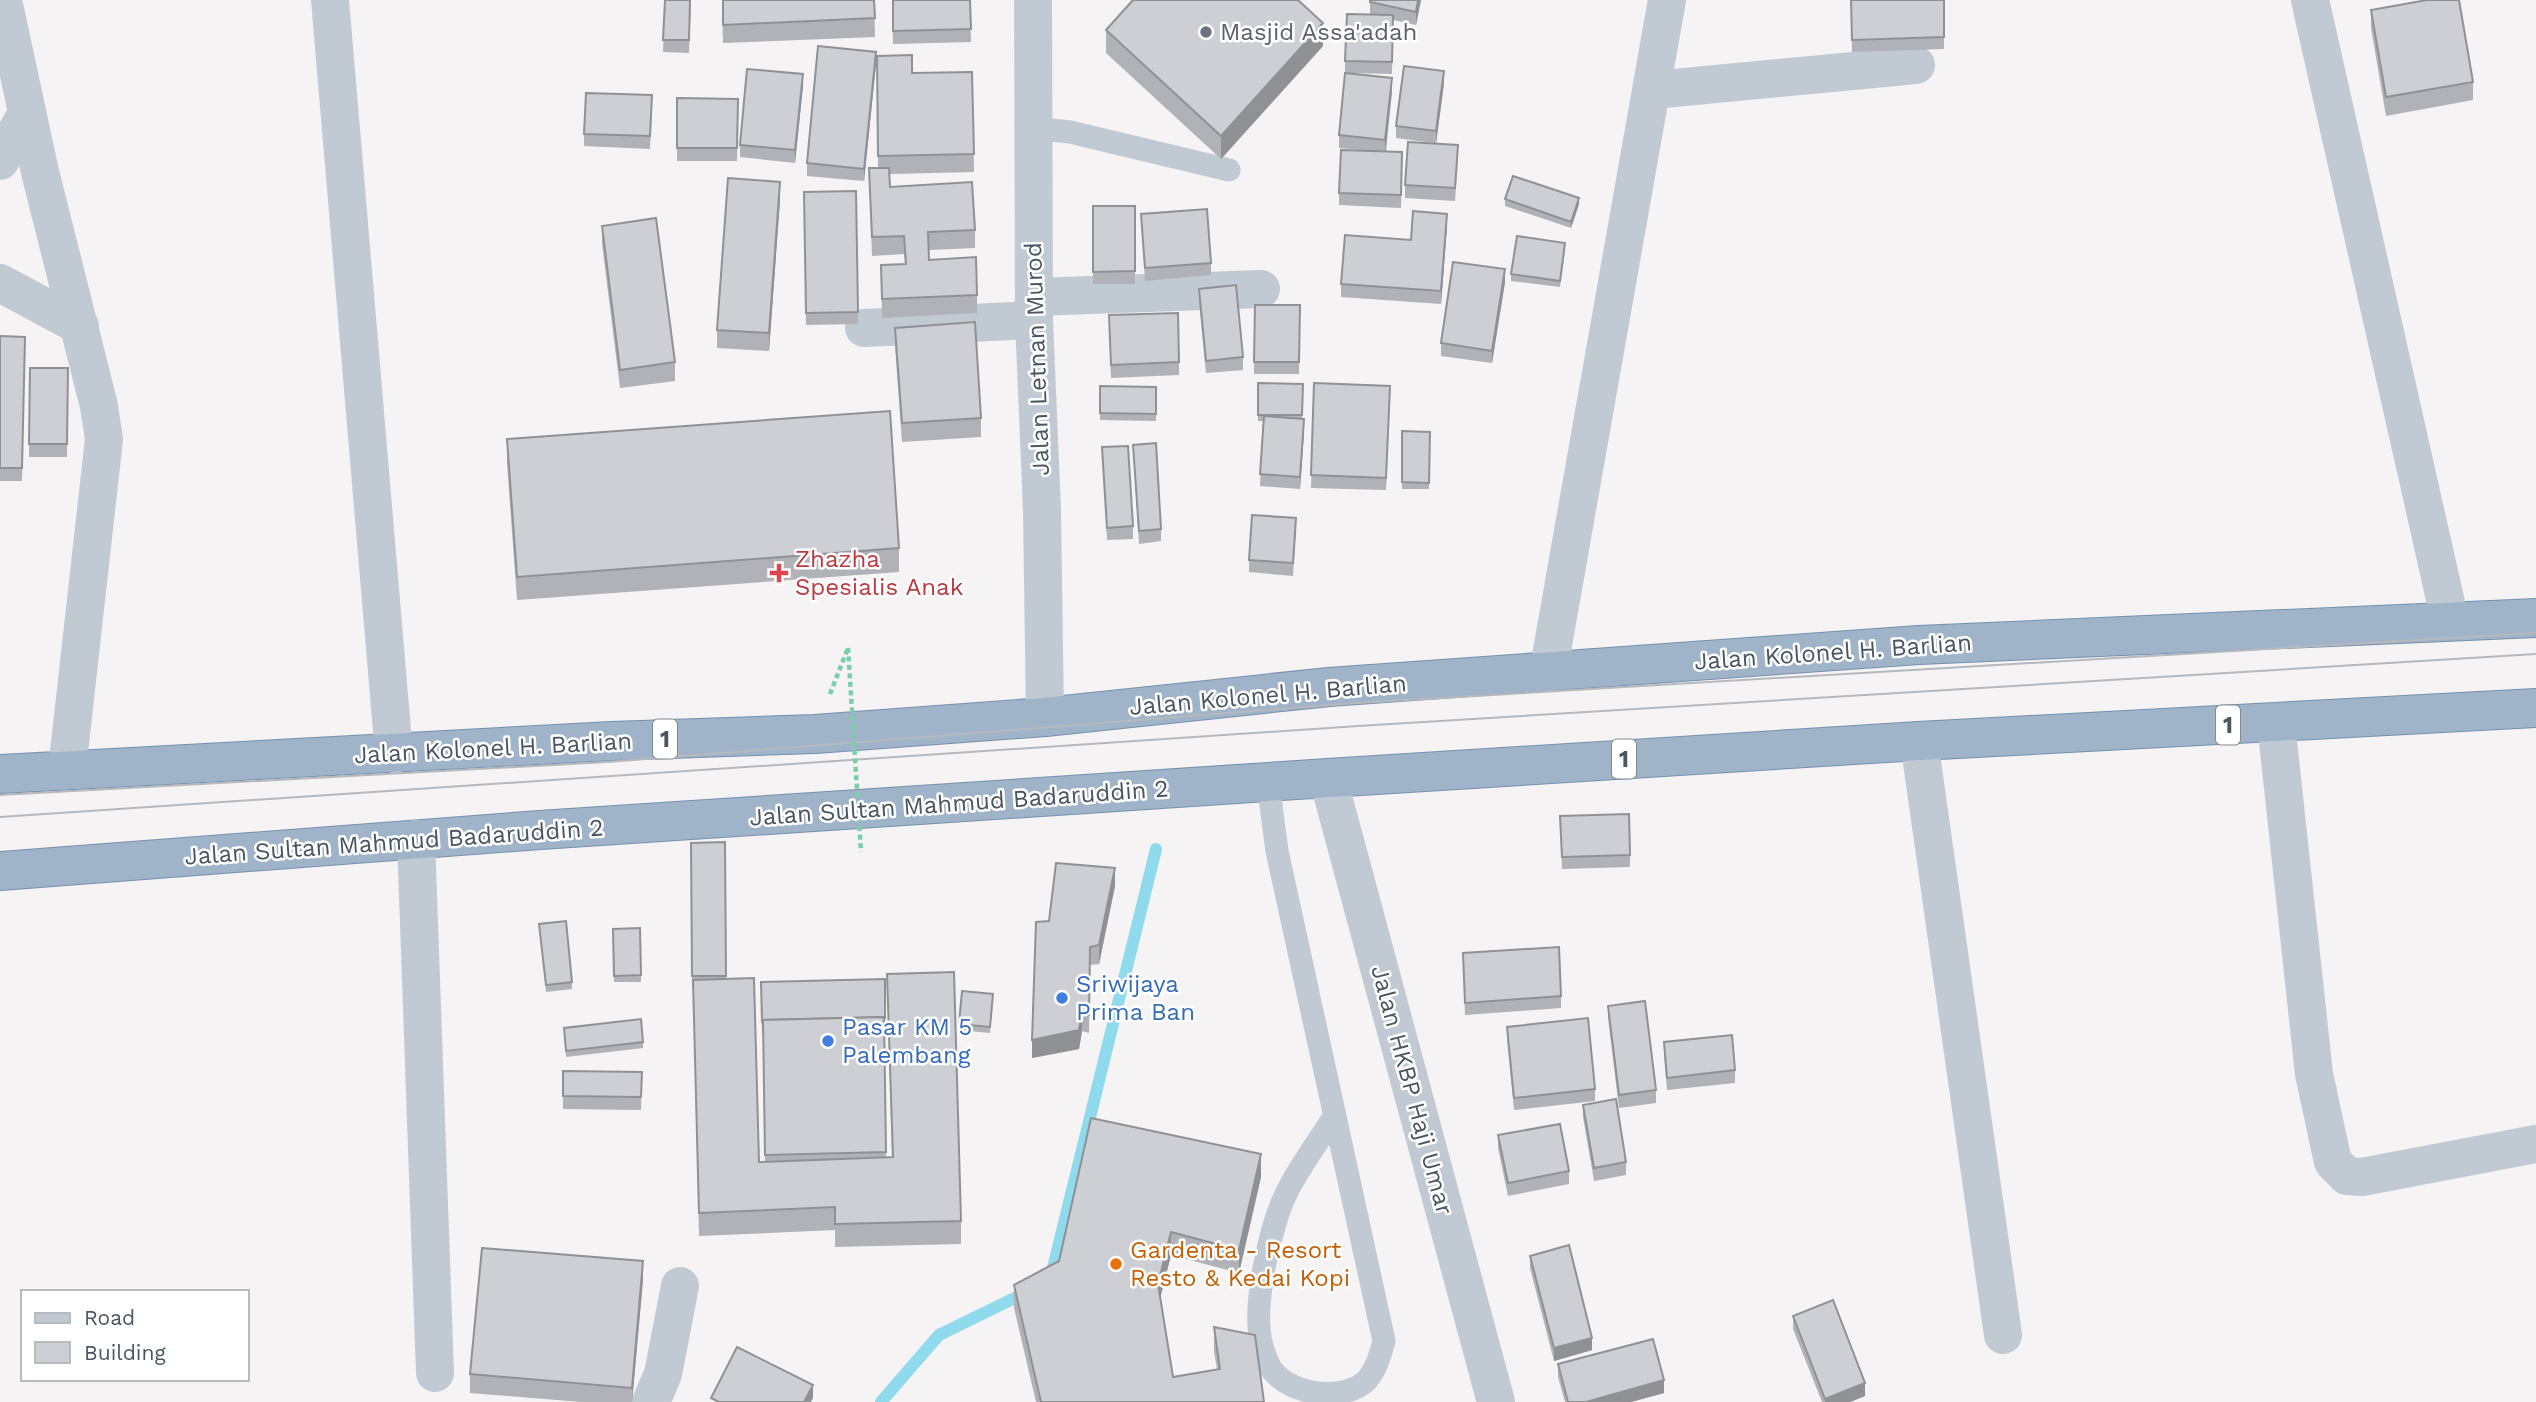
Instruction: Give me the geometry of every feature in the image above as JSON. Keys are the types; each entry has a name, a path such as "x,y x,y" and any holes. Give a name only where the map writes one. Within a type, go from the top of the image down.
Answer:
{"highway":[{"name":"Jalan Kolonel H. Barlian","path":"0,774 612,741 815,734 1045,717 1329,687 1919,645 2536,618"},
{"name":"1","path":"1919,741 2536,708"},
{"name":"Jalan Sultan Mahmud Badaruddin 2","path":"0,871 416,839 1919,741"}],"street":[{"path":"3,0 27,113 99,407 104,439 67,770"},
{"path":"330,0 394,754"},
{"name":"Jalan Letnan Murod","path":"1032,0 1034,309 1042,510 1045,717"},
{"path":"1548,673 1667,0"},
{"path":"2310,0 2450,621"},
{"path":"1653,90 1916,65"},
{"path":"0,161 27,113"},
{"path":"0,283 80,326"},
{"path":"864,328 1034,309 1261,289"},
{"path":"2276,723 2314,1074 2333,1162 2347,1176 2362,1177 2536,1144"},
{"path":"1919,741 2003,1335"},
{"name":"Jalan HKBP Haji Umar","path":"1328,778 1496,1402"},
{"path":"416,839 435,1373"},
{"path":"651,1402 663,1374 680,1286"}],"lane":[{"path":"1032,128 1070,132 1229,170"},
{"path":"1268,783 1277,851 1333,1118 1384,1341 1379,1362 1366,1381 1346,1394 1330,1395 1288,1384 1272,1370 1261,1344 1258,1303 1269,1246 1289,1188 1333,1118"}],"path":[{"path":"848,648 861,852"}],"building":[{"path":"665,0 690,0 689,40 663,40"},
{"path":"723,0 874,0 875,18 723,25"},
{"path":"893,0 970,0 971,29 893,31"},
{"path":"1133,0 1298,0 1323,23 1221,136 1106,30"},
{"path":"1370,0 1418,0 1416,12"},
{"path":"1851,0 1944,0 1944,37 1852,40"},
{"path":"2427,0 2459,0 2473,82 2386,97 2371,10"},
{"path":"1347,14 1393,15 1392,62 1345,61"},
{"path":"818,46 876,52 864,169 807,163"},
{"path":"912,55 912,73 972,72 974,154 878,156 877,56"},
{"path":"1404,66 1444,71 1436,131 1396,126"},
{"path":"747,69 803,74 795,150 740,145"},
{"path":"1345,73 1392,78 1385,140 1339,135"},
{"path":"586,93 652,95 650,136 584,134"},
{"path":"677,98 738,99 737,148 677,148"},
{"path":"1408,142 1458,145 1455,188 1405,185"},
{"path":"1341,150 1402,152 1401,195 1339,193"},
{"path":"869,168 889,168 890,187 972,182 975,230 928,232 929,260 976,257 977,295 882,299 881,265 906,264 904,236 872,237"},
{"path":"1513,176 1579,198 1571,222 1505,199"},
{"path":"728,178 780,182 769,333 717,330"},
{"path":"856,191 858,312 806,313 804,192"},
{"path":"1093,206 1135,206 1135,271 1093,272"},
{"path":"1207,209 1211,263 1145,268 1141,214"},
{"path":"1413,211 1447,214 1441,291 1341,284 1345,235 1411,240"},
{"path":"656,218 675,362 620,370 602,226"},
{"path":"1517,236 1565,243 1560,281 1511,274"},
{"path":"1453,262 1505,269 1492,351 1441,343"},
{"path":"1236,285 1243,357 1206,361 1199,289"},
{"path":"1255,305 1300,305 1299,362 1254,362"},
{"path":"1178,313 1179,362 1111,365 1109,315"},
{"path":"975,322 981,418 902,423 895,328"},
{"path":"0,336 25,337 22,468 0,468"},
{"path":"30,368 68,368 67,444 29,444"},
{"path":"1258,383 1303,384 1302,415 1258,415"},
{"path":"1314,383 1390,386 1386,478 1311,475"},
{"path":"1100,386 1156,387 1156,414 1100,413"},
{"path":"890,411 899,548 517,577 507,439"},
{"path":"1264,416 1304,419 1300,477 1260,474"},
{"path":"1402,431 1430,432 1429,483 1402,482"},
{"path":"1156,443 1161,529 1139,531 1133,445"},
{"path":"1128,446 1133,526 1107,528 1102,447"},
{"path":"1252,515 1296,518 1293,563 1249,560"},
{"path":"1629,814 1630,855 1562,857 1560,816"},
{"path":"725,842 726,976 692,976 691,843"},
{"name":"Sriwijaya Prima Ban","path":"1056,863 1115,868 1099,945 1090,947 1089,1015 1082,1013 1079,1030 1032,1040 1036,922 1049,921"},
{"path":"566,921 572,982 546,985 539,924"},
{"path":"640,928 641,975 614,976 613,929"},
{"path":"1559,947 1561,996 1465,1003 1463,953"},
{"path":"954,972 961,1221 835,1224 835,1207 699,1213 693,980 754,978 759,1162 893,1157 887,974"},
{"path":"885,979 885,1018 762,1021 761,982"},
{"path":"962,991 993,994 990,1027 959,1024"},
{"path":"1645,1001 1656,1090 1619,1095 1608,1006"},
{"path":"884,1017 886,1152 765,1155 763,1020"},
{"path":"1588,1018 1595,1089 1514,1098 1507,1027"},
{"path":"641,1019 643,1042 566,1051 564,1028"},
{"path":"1732,1035 1735,1070 1667,1078 1664,1042"},
{"path":"563,1071 642,1072 641,1097 563,1096"},
{"path":"1616,1099 1626,1162 1594,1168 1583,1105"},
{"name":"Gardenta - Resort Resto & Kedai Kopi","path":"1091,1118 1261,1154 1239,1250 1171,1232 1158,1284 1173,1377 1220,1369 1214,1327 1255,1335 1264,1402 1041,1402 1014,1285 1059,1261"},
{"path":"1560,1124 1569,1171 1508,1183 1498,1135"},
{"path":"1569,1245 1592,1338 1554,1348 1530,1256"},
{"path":"482,1248 643,1261 632,1388 470,1374"},
{"path":"1833,1300 1865,1383 1825,1399 1793,1316"},
{"path":"1653,1339 1664,1380 1586,1402 1568,1402 1558,1364"},
{"path":"737,1347 813,1385 804,1402 719,1402 711,1398"}],"waterway":[{"path":"1050,1280 1156,849"},
{"path":"881,1402 939,1335 1029,1291"}],"tram line":[{"path":"0,795 607,762 1356,703 2536,633"},
{"path":"0,817 1358,726 2536,654"}],"place":[{"name":"Masjid Assa'adah","path":"1206,32"},
{"name":"Zhazha Spesialis Anak","path":"779,573"},
{"name":"Sriwijaya Prima Ban","path":"1062,998"},
{"name":"Pasar KM 5 Palembang","path":"828,1041"},
{"name":"Gardenta - Resort Resto & Kedai Kopi","path":"1116,1264"}]}
